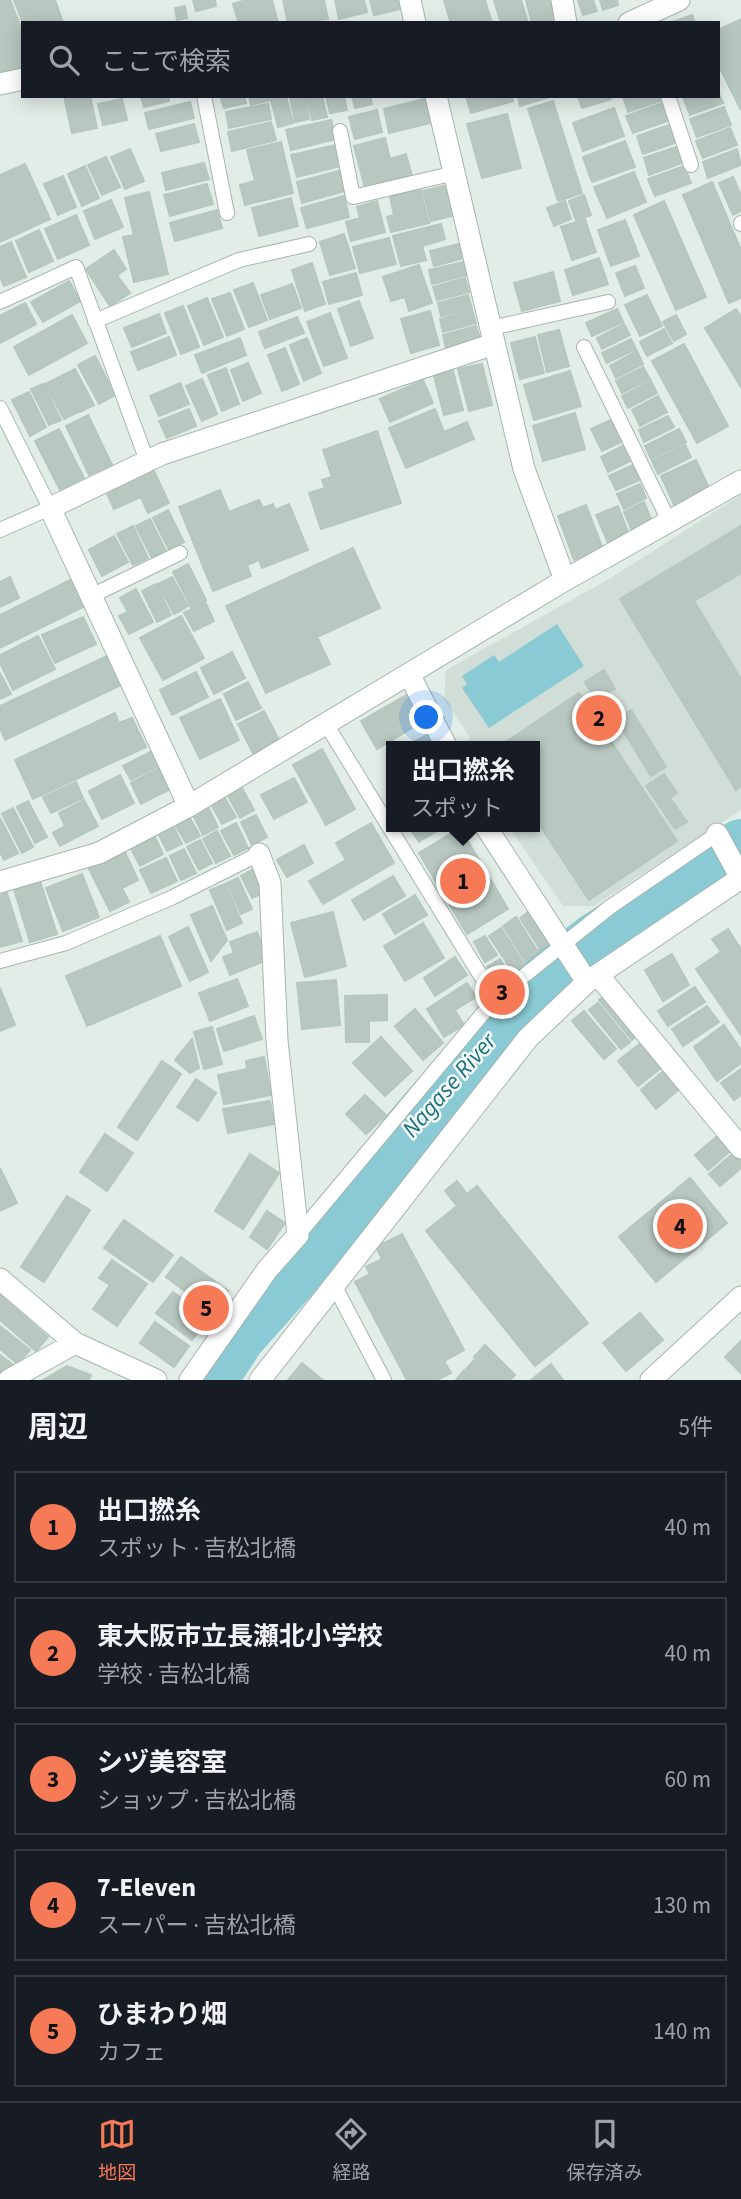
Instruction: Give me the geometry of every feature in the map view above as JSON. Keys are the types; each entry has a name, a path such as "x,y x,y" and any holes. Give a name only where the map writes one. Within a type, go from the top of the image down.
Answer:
{"street":[{"path":"410,0 415,21"},
{"path":"562,0 566,21"},
{"path":"639,21 680,0"},
{"path":"0,84 21,79"},
{"path":"436,98 524,468 565,580"},
{"path":"189,806 50,509 146,461 493,336"},
{"path":"0,882 99,853 189,806 565,580 741,481"},
{"path":"409,674 443,741"},
{"path":"489,832 565,949 741,1148"},
{"path":"260,1380 528,1038 589,977 739,875 720,840"},
{"path":"190,1380 267,1270 298,1235 277,1041 270,884 259,854"},
{"path":"0,1279 75,1343 156,1380"},
{"path":"651,1380 740,1298"},
{"path":"9,1380 75,1343"}],"lane":[{"path":"204,98 227,213"},
{"path":"669,98 691,165"},
{"path":"340,131 353,197 455,173"},
{"path":"96,321 239,260 309,244"},
{"path":"0,302 76,267 146,461"},
{"path":"493,336 608,302"},
{"path":"584,347 669,521"},
{"path":"0,408 50,509 0,530"},
{"path":"92,597 180,553"},
{"path":"326,724 386,822"},
{"path":"392,832 495,999"},
{"path":"298,1235 495,999 565,949 610,907 720,840"},
{"path":"0,961 66,943 171,898 259,854"},
{"path":"334,1285 384,1380"}],"shaded area":[{"path":"741,495 741,810 594,906 563,906 512,832 540,832 540,741 469,741 469,736 444,699 446,670 609,579"}],"water":[{"path":"557,624 584,666 489,728 462,688 467,684 462,676 494,655 499,662"}],"building":[{"path":"0,0 10,0 21,28 21,68 0,76"},
{"path":"14,0 55,0 62,21 22,21"},
{"path":"193,0 215,0 216,6 196,11"},
{"path":"246,0 272,0 277,21 238,21 233,4"},
{"path":"283,0 324,0 328,19 288,21"},
{"path":"335,0 364,0 367,12 339,19"},
{"path":"370,0 403,0 405,8 374,15"},
{"path":"485,0 491,21 450,21 444,1"},
{"path":"494,0 521,0 527,21 500,21"},
{"path":"526,0 553,0 558,21 531,21"},
{"path":"578,0 593,0 597,11 583,15"},
{"path":"600,0 617,0 618,5 603,10"},
{"path":"185,6 187,18 177,20 175,8"},
{"path":"692,15 694,21 676,21"},
{"path":"741,19 741,110 720,68 720,29"},
{"path":"720,96 723,103 690,115 683,98"},
{"path":"64,98 90,98 97,128 72,133"},
{"path":"142,98 168,98 169,101 144,107"},
{"path":"221,98 245,98 246,103 224,108"},
{"path":"249,98 270,98 270,100 251,105"},
{"path":"271,98 287,98 293,123 278,127"},
{"path":"290,98 305,98 309,119 295,122"},
{"path":"307,98 322,98 327,117 312,120"},
{"path":"326,98 344,98 347,110 330,113"},
{"path":"352,98 370,98 372,104 355,108"},
{"path":"428,98 434,122 389,133 384,109"},
{"path":"467,98 512,98 513,101 471,113"},
{"path":"518,98 546,98 520,106"},
{"path":"579,98 611,99 582,108"},
{"path":"624,98 662,98 662,100 628,112"},
{"path":"122,99 127,120 103,125 98,104"},
{"path":"553,101 582,193 558,201 528,109"},
{"path":"190,102 194,118 149,129 145,113"},
{"path":"662,103 668,121 633,133 626,116"},
{"path":"268,104 271,119 229,128 226,112"},
{"path":"724,107 731,125 697,137 690,119"},
{"path":"614,108 624,136 583,151 573,123"},
{"path":"377,110 382,132 355,139 349,117"},
{"path":"507,114 521,168 482,178 467,124"},
{"path":"331,120 336,139 291,150 286,130"},
{"path":"271,122 276,140 232,151 228,132"},
{"path":"194,124 199,142 161,151 156,134"},
{"path":"669,125 675,143 643,154 637,136"},
{"path":"730,128 737,145 703,158 696,141"},
{"path":"385,138 390,159 406,154 412,176 365,188 354,146"},
{"path":"625,141 635,167 592,182 583,157"},
{"path":"281,142 293,193 245,205 240,185 255,181 247,150"},
{"path":"336,145 340,166 297,177 291,155"},
{"path":"676,147 682,163 649,175 644,158"},
{"path":"130,149 144,181 125,189 111,157"},
{"path":"737,149 741,165 708,178 703,162"},
{"path":"106,157 120,187 102,195 88,165"},
{"path":"204,163 209,179 166,190 162,173"},
{"path":"25,164 50,219 0,242 0,175"},
{"path":"85,166 99,198 82,206 68,174"},
{"path":"684,166 691,183 655,196 648,179"},
{"path":"342,170 348,190 302,203 297,182"},
{"path":"634,172 646,202 607,218 594,187"},
{"path":"63,176 76,207 58,215 44,184"},
{"path":"733,177 741,195 741,211 733,215 719,183"},
{"path":"712,182 741,250 741,298 729,303 683,195"},
{"path":"207,184 213,204 170,216 164,195"},
{"path":"448,185 456,215 431,221 423,191"},
{"path":"420,189 429,223 391,232 387,217 394,215 390,196"},
{"path":"149,192 168,274 134,282 123,237 134,235 125,198"},
{"path":"584,195 591,215 576,220 569,201"},
{"path":"344,196 349,217 307,228 301,208"},
{"path":"291,198 298,226 259,236 252,208"},
{"path":"111,200 123,227 95,239 84,211"},
{"path":"377,201 385,232 351,241 346,222 360,218 357,207"},
{"path":"565,201 571,219 554,226 547,208"},
{"path":"664,201 706,297 676,310 634,215"},
{"path":"217,210 222,228 175,241 170,223"},
{"path":"76,215 89,245 58,259 45,229"},
{"path":"585,219 596,252 572,260 561,227"},
{"path":"625,220 639,256 611,266 598,230"},
{"path":"441,224 445,239 422,246 426,260 401,266 393,236"},
{"path":"39,230 53,261 29,272 16,241"},
{"path":"344,234 355,268 330,275 320,242"},
{"path":"389,238 396,264 360,273 353,247"},
{"path":"11,242 26,277 4,286 0,277 0,247"},
{"path":"459,244 464,258 434,266 430,251"},
{"path":"114,250 126,269 117,275 130,293 110,306 86,269"},
{"path":"599,258 608,284 573,295 565,270"},
{"path":"464,262 467,275 432,284 429,270"},
{"path":"312,263 325,304 305,311 292,270"},
{"path":"419,265 432,303 409,311 405,297 391,301 383,277"},
{"path":"635,266 644,288 625,296 616,273"},
{"path":"553,272 560,301 522,311 514,283"},
{"path":"356,273 362,295 329,304 323,282"},
{"path":"465,278 469,292 437,300 433,287"},
{"path":"69,281 80,301 43,322 31,302"},
{"path":"253,283 267,320 249,327 234,290"},
{"path":"292,284 301,308 270,319 261,295"},
{"path":"230,293 244,329 227,336 212,299"},
{"path":"468,295 472,308 441,316 438,303"},
{"path":"647,295 662,326 640,336 625,305"},
{"path":"207,298 223,337 204,345 188,306"},
{"path":"359,301 373,338 351,346 338,309"},
{"path":"25,303 36,324 0,343 0,316"},
{"path":"183,306 199,347 181,354 165,313"},
{"path":"617,309 623,322 592,336 586,323"},
{"path":"736,309 741,317 741,387 705,328"},
{"path":"472,310 476,323 443,332 440,319"},
{"path":"430,311 439,345 411,353 401,319"},
{"path":"330,313 347,358 324,366 307,322"},
{"path":"159,314 166,333 132,347 124,328"},
{"path":"72,315 87,343 29,375 14,347"},
{"path":"676,315 686,334 674,341 663,322"},
{"path":"297,317 304,333 265,348 259,332"},
{"path":"624,324 630,335 602,349 597,338"},
{"path":"476,326 480,338 446,348 443,335"},
{"path":"664,329 672,343 647,356 640,342"},
{"path":"559,330 569,366 547,372 538,335"},
{"path":"169,337 176,355 138,370 131,352"},
{"path":"535,337 544,373 520,379 511,343"},
{"path":"240,338 246,355 202,373 195,355"},
{"path":"307,338 321,373 304,381 290,345"},
{"path":"631,339 636,349 607,363 602,353"},
{"path":"684,344 728,426 697,443 652,361"},
{"path":"285,348 299,384 282,391 268,355"},
{"path":"637,351 643,364 616,378 610,366"},
{"path":"95,356 115,395 99,404 78,365"},
{"path":"248,363 261,393 243,401 231,370"},
{"path":"482,364 492,405 469,411 458,369"},
{"path":"643,367 650,379 622,393 616,381"},
{"path":"226,368 239,404 222,411 208,375"},
{"path":"75,369 94,405 80,412 61,376"},
{"path":"453,371 463,410 444,415 434,376"},
{"path":"570,371 581,406 534,420 524,385"},
{"path":"59,377 78,412 64,419 45,384"},
{"path":"202,379 217,414 202,421 186,386"},
{"path":"423,380 433,403 390,422 380,399"},
{"path":"651,381 657,393 628,408 622,396"},
{"path":"180,383 189,404 159,416 150,396"},
{"path":"43,384 61,420 49,425 31,389"},
{"path":"29,392 46,427 30,436 12,400"},
{"path":"658,396 667,412 640,426 632,410"},
{"path":"189,409 196,426 167,438 159,421"},
{"path":"435,409 444,432 467,422 474,439 406,468 389,428"},
{"path":"575,413 585,449 543,461 533,426"},
{"path":"88,415 112,465 89,475 66,426"},
{"path":"668,416 674,427 644,442 639,430"},
{"path":"613,419 623,441 602,451 591,429"},
{"path":"59,429 84,478 60,490 35,441"},
{"path":"679,429 686,442 651,459 645,446"},
{"path":"377,431 401,503 321,529 309,493 325,488 322,480 332,477 323,450"},
{"path":"624,445 632,460 608,472 601,457"},
{"path":"685,445 691,457 658,474 652,461"},
{"path":"696,460 709,488 674,505 661,476"},
{"path":"633,465 640,480 616,490 609,476"},
{"path":"152,467 169,503 148,513 141,497 114,509 105,489"},
{"path":"640,484 646,498 624,509 617,494"},
{"path":"220,490 229,512 259,500 263,508 273,504 275,510 289,504 308,550 262,568 259,560 247,565 251,576 213,591 179,507"},
{"path":"644,502 653,524 633,533 624,512"},
{"path":"586,505 603,549 574,560 558,516"},
{"path":"618,506 630,537 609,545 596,515"},
{"path":"168,510 184,542 169,550 153,518"},
{"path":"150,519 166,551 152,558 136,526"},
{"path":"133,526 148,558 133,565 117,534"},
{"path":"741,526 741,573 694,601 741,679 741,786 736,790 620,599"},
{"path":"114,536 128,562 102,576 89,550"},
{"path":"353,548 380,608 317,637 330,664 266,693 226,606"},
{"path":"188,564 206,600 191,607 173,572"},
{"path":"10,577 19,598 0,607 0,582"},
{"path":"172,577 188,606 174,614 158,584"},
{"path":"72,579 85,606 0,648 0,615"},
{"path":"156,584 171,615 157,622 142,591"},
{"path":"136,589 153,622 129,634 119,616 128,612 120,598"},
{"path":"205,602 214,621 194,631 184,613"},
{"path":"181,616 204,658 163,680 140,638"},
{"path":"83,617 96,644 55,663 42,635"},
{"path":"38,636 55,669 13,690 0,663 0,655"},
{"path":"232,652 245,678 214,694 201,668"},
{"path":"107,656 121,685 5,740 0,728 0,706"},
{"path":"604,670 615,689 596,700 585,682"},
{"path":"196,672 208,697 172,715 160,690"},
{"path":"0,673 11,694 0,699"},
{"path":"248,682 261,708 236,720 224,694"},
{"path":"579,693 677,841 589,900 540,826 540,741 507,741"},
{"path":"408,694 424,721 386,741 377,749 361,721"},
{"path":"220,699 239,740 200,759 180,718"},
{"path":"631,710 666,767 651,776 616,719"},
{"path":"264,711 280,742 254,755 238,724"},
{"path":"115,713 119,723 132,718 146,747 33,799 15,760"},
{"path":"430,733 434,741 416,741"},
{"path":"322,749 355,809 326,825 293,765"},
{"path":"154,750 162,764 131,780 123,766"},
{"path":"163,766 174,787 141,804 131,783"},
{"path":"664,774 677,793 670,798 687,822 675,829 646,786"},
{"path":"120,775 134,803 102,819 89,791"},
{"path":"294,778 307,802 274,819 261,795"},
{"path":"76,782 83,798 51,813 43,797"},
{"path":"242,788 254,810 240,818 228,796"},
{"path":"224,797 236,817 222,824 211,804"},
{"path":"84,800 98,826 60,846 53,833 65,826 59,813"},
{"path":"28,801 47,837 35,843 17,807"},
{"path":"207,805 218,827 203,835 192,813"},
{"path":"13,808 33,847 22,853 2,814"},
{"path":"187,813 200,836 186,843 173,821"},
{"path":"256,815 267,837 252,845 241,822"},
{"path":"0,818 18,853 4,860 0,852"},
{"path":"171,822 182,844 167,851 156,829"},
{"path":"236,823 248,848 234,855 221,831"},
{"path":"371,823 394,863 323,904 309,881 346,860 336,843"},
{"path":"152,831 163,854 140,866 128,843"},
{"path":"217,831 230,856 216,863 203,839"},
{"path":"412,832 435,832 419,842"},
{"path":"453,832 462,832 508,909 467,934 419,853"},
{"path":"200,840 212,863 199,870 187,847"},
{"path":"304,845 313,863 287,877 277,860"},
{"path":"122,846 138,880 122,888 129,902 110,911 86,863"},
{"path":"184,849 196,873 181,880 170,856"},
{"path":"166,858 177,881 151,893 140,870"},
{"path":"252,870 263,893 252,898 241,876"},
{"path":"82,874 99,917 63,931 46,888"},
{"path":"393,876 405,896 364,920 352,900"},
{"path":"39,878 57,934 30,942 13,886"},
{"path":"238,878 252,909 241,914 227,883"},
{"path":"225,884 242,923 227,930 210,890"},
{"path":"7,893 22,941 0,947 0,895"},
{"path":"415,895 427,915 395,934 383,914"},
{"path":"212,906 227,940 211,961 191,915"},
{"path":"531,910 551,942 540,949 520,918"},
{"path":"333,912 346,966 305,977 291,923"},
{"path":"516,917 538,952 525,961 503,926"},
{"path":"423,923 444,958 405,981 384,946"},
{"path":"188,927 208,972 190,981 169,937"},
{"path":"501,928 524,964 513,972 489,936"},
{"path":"728,929 741,949 741,1035 696,969 721,952 712,939"},
{"path":"257,932 267,960 230,975 223,957 234,953 230,942"},
{"path":"160,936 181,986 87,1026 66,976"},
{"path":"485,936 497,955 485,962 474,942"},
{"path":"672,954 689,985 663,1001 645,970"},
{"path":"455,957 467,975 435,996 424,978"},
{"path":"500,959 509,974 496,982 487,967"},
{"path":"237,979 248,1006 210,1021 199,993"},
{"path":"336,980 340,1025 302,1029 297,983"},
{"path":"467,983 476,997 455,1010 464,1025 444,1037 427,1009"},
{"path":"695,987 705,1002 668,1026 658,1011"},
{"path":"0,988 15,1025 0,1031"},
{"path":"608,993 641,1032 632,1040 599,1000"},
{"path":"387,995 387,1020 369,1021 369,1042 346,1042 345,996"},
{"path":"598,1003 630,1042 621,1049 589,1010"},
{"path":"707,1006 719,1022 683,1046 672,1029"},
{"path":"415,1009 443,1043 423,1060 395,1026"},
{"path":"584,1011 616,1049 604,1059 572,1021"},
{"path":"254,1016 262,1039 224,1051 217,1029"},
{"path":"724,1025 741,1050 741,1063 717,1081 694,1047"},
{"path":"212,1027 222,1064 204,1069 194,1032"},
{"path":"381,1037 412,1071 385,1096 353,1063"},
{"path":"192,1039 199,1068 190,1073 175,1060"},
{"path":"646,1039 666,1064 638,1086 618,1061"},
{"path":"264,1057 271,1095 224,1104 218,1075 247,1069 246,1061"},
{"path":"162,1061 181,1074 137,1140 118,1127"},
{"path":"667,1068 683,1086 656,1109 641,1090"},
{"path":"741,1069 741,1095 734,1100 721,1083"},
{"path":"196,1079 216,1093 198,1121 177,1107"},
{"path":"365,1095 386,1115 366,1134 346,1114"},
{"path":"270,1101 274,1124 228,1133 223,1109"},
{"path":"721,1133 734,1148 708,1170 695,1155"},
{"path":"105,1134 133,1153 107,1191 80,1172"},
{"path":"736,1151 741,1157 741,1168 720,1186 709,1174"},
{"path":"250,1154 279,1173 243,1229 215,1211"},
{"path":"0,1168 17,1203 0,1211"},
{"path":"690,1178 727,1223 656,1282 619,1237"},
{"path":"457,1181 467,1194 477,1186 588,1323 535,1366 426,1231 457,1206 445,1191"},
{"path":"67,1196 90,1210 44,1282 21,1267"},
{"path":"267,1211 285,1223 267,1249 250,1237"},
{"path":"124,1220 173,1255 153,1282 104,1248"},
{"path":"402,1234 464,1350 444,1361 451,1373 437,1380 407,1380 355,1282 370,1274 366,1267 382,1259 376,1247"},
{"path":"181,1257 228,1291 213,1312 166,1277"},
{"path":"112,1260 147,1284 117,1326 93,1309 110,1285 99,1278"},
{"path":"173,1292 208,1319 192,1340 156,1313"},
{"path":"0,1295 48,1337 36,1351 0,1320"},
{"path":"640,1313 663,1340 626,1371 603,1343"},
{"path":"155,1322 189,1346 174,1367 140,1343"},
{"path":"0,1326 30,1350 18,1364 0,1349"},
{"path":"741,1341 741,1373 725,1357"},
{"path":"485,1345 515,1375 510,1380 498,1380 474,1357"},
{"path":"0,1355 16,1367 0,1375"},
{"path":"474,1360 495,1380 478,1380 466,1369"},
{"path":"302,1363 323,1380 288,1380"},
{"path":"551,1364 563,1380 531,1380"},
{"path":"67,1366 91,1375 89,1380 43,1380"},
{"path":"464,1370 475,1380 456,1380"}],"waterway":[{"name":"Nagase River","path":"210,1380 239,1336 324,1241 407,1133 495,1031 557,969 595,940 741,846"}],"place":[{"name":"東大阪市立長瀬北小学校","path":"599,718"},
{"name":"出口撚糸","path":"463,881"},
{"name":"シヅ美容室","path":"502,992"},
{"name":"7-Eleven","path":"680,1226"},
{"name":"ひまわり畑","path":"206,1308"}]}
